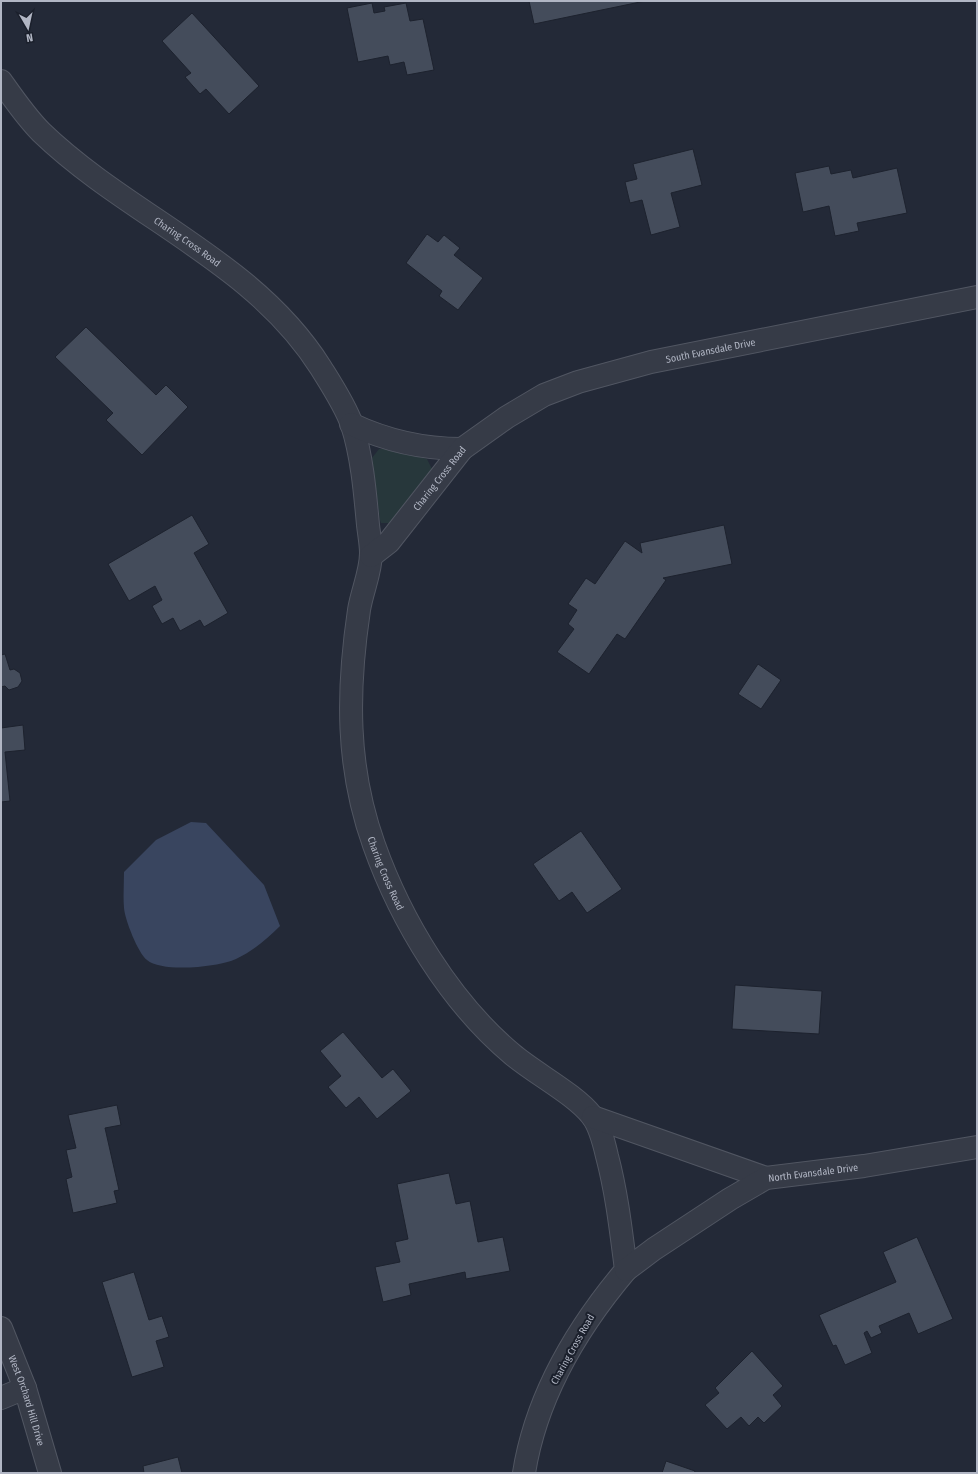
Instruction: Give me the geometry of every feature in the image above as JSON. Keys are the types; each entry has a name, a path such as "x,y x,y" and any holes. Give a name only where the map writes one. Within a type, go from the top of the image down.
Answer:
{"street":[{"name":"Charing Cross Road","path":"1,81 39,130 80,166 211,257 262,298 300,339 313,356 351,424 365,492 371,556 360,607 354,656 350,737 355,778 373,844 385,874 413,928 438,969 458,997 513,1055 578,1102 593,1117 604,1144 617,1198 626,1270 588,1320 564,1360 540,1415 531,1441 524,1473"},
{"name":"South Evansdale Drive","path":"462,449 506,417 544,395 613,371 977,297"},
{"name":"Charing Cross Road","path":"351,424 378,436 406,444 436,449 462,449"},
{"name":"Charing Cross Road","path":"371,556 389,542 462,449"},
{"name":"Charing Cross Road","path":"593,1117 766,1178"},
{"name":"North Evansdale Drive","path":"626,1270 654,1249 730,1199 766,1178 864,1166 977,1147"},
{"name":"West Orchard Hill Drive","path":"1,1328 25,1388 50,1473"},
{"path":"1,1398 25,1388"}],"shaded area":[{"path":"379,449 390,449 427,459 432,469 432,474 390,523 381,523 380,520 372,458"}],"water":[{"path":"191,822 206,823 264,885 280,926 254,948 242,956 228,962 177,968 154,964 143,956 132,936 124,908 124,872 156,840"}],"building":[{"path":"529,1 645,1 534,24"},
{"path":"372,3 374,13 385,11 384,7 406,3 410,21 423,19 434,70 407,75 404,62 390,65 388,56 358,62 347,8"},
{"path":"192,13 259,86 229,114 206,89 200,94 185,77 191,73 162,41"},
{"path":"693,149 702,185 671,193 680,227 651,235 642,200 630,203 625,182 637,179 633,164"},
{"path":"829,166 831,174 851,170 853,178 897,168 907,213 857,223 859,231 835,236 829,206 803,212 795,173"},
{"path":"427,234 438,242 444,235 460,248 454,255 483,278 458,310 439,296 442,291 406,263"},
{"path":"86,327 156,395 166,385 188,407 142,455 106,420 113,413 55,357"},
{"path":"192,515 209,544 194,553 228,613 204,627 200,620 180,631 173,618 162,624 152,606 162,600 155,586 129,601 108,564"},
{"path":"724,525 732,564 663,578 666,580 625,639 617,634 589,674 557,652 574,629 568,624 577,610 568,604 586,578 595,584 625,541 642,553 640,543"},
{"path":"5,654 10,670 14,669 20,673 22,681 18,687 9,690 5,686 1,687 1,655"},
{"path":"758,664 781,680 761,709 738,694"},
{"path":"23,725 25,750 5,752 10,801 1,802 1,728"},
{"path":"581,831 622,889 587,913 572,892 559,901 533,864"},
{"path":"735,985 822,991 819,1034 732,1029"},
{"path":"343,1032 382,1078 393,1069 411,1091 377,1119 359,1097 346,1108 328,1087 341,1076 320,1051"},
{"path":"117,1105 121,1125 105,1128 119,1190 114,1191 117,1203 73,1213 66,1179 72,1177 66,1150 76,1148 68,1115"},
{"path":"449,1173 456,1204 470,1201 478,1242 503,1237 510,1271 466,1279 465,1272 409,1284 411,1295 383,1302 375,1267 400,1262 395,1242 408,1239 397,1184"},
{"path":"917,1237 953,1319 918,1334 909,1313 879,1326 882,1333 871,1338 867,1331 864,1333 872,1353 845,1365 836,1345 833,1346 819,1315 896,1282 883,1252"},
{"path":"134,1272 149,1320 162,1316 169,1337 156,1341 164,1367 132,1377 102,1282"},
{"path":"752,1351 783,1386 773,1395 782,1406 764,1423 758,1417 749,1426 741,1417 727,1429 705,1405 719,1393 715,1388"},
{"path":"178,1457 182,1473 144,1473 143,1466"},
{"path":"666,1461 695,1471 694,1473 662,1473"}]}
